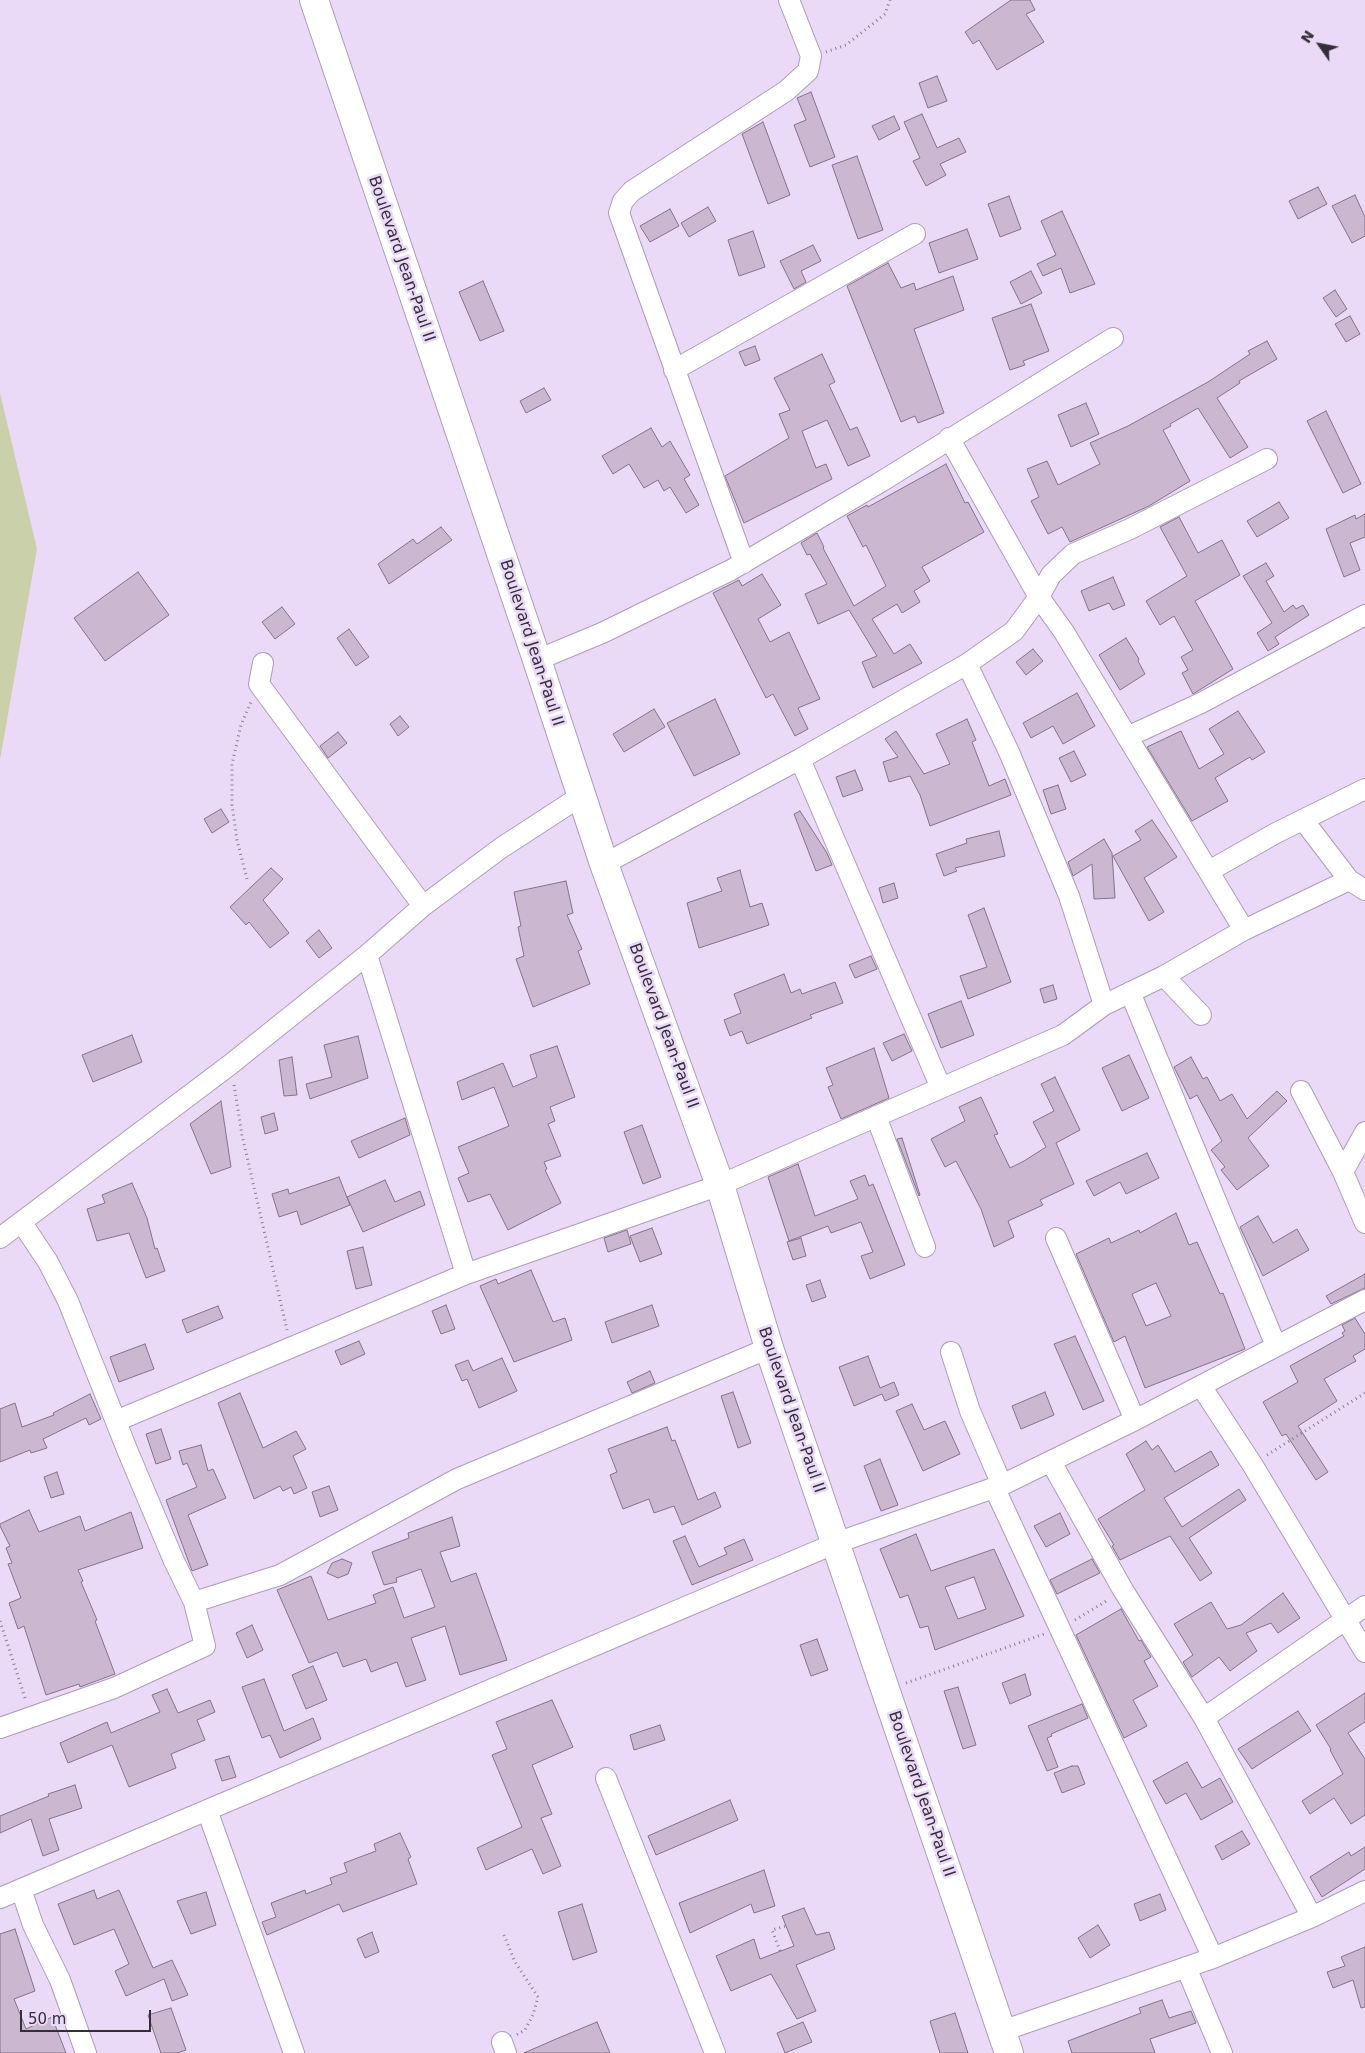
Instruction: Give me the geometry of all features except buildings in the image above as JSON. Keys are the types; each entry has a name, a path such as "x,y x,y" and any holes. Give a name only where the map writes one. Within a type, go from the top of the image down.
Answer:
{"main road":[{"name":"Boulevard Jean-Paul II","path":"314,0 604,864 720,1185 769,1348 1006,2042"}],"street":[{"path":"744,562 619,213 623,201 632,191 800,81 808,71 811,56 789,0"},
{"path":"674,370 915,234"},
{"path":"537,660 629,621 744,562 879,483 1113,338"},
{"path":"949,438 1039,597 1064,632 1244,930"},
{"path":"604,864 800,759 967,664 1014,631 1039,597 1051,575 1073,554 1130,530 1267,459"},
{"path":"1127,737 1201,703 1365,615"},
{"path":"263,663 259,684 423,906"},
{"path":"967,664 1008,752 1069,896 1104,1005"},
{"path":"800,759 941,1088"},
{"path":"1209,870 1276,833 1304,821 1365,789"},
{"path":"0,1238 231,1064 367,955 423,906 501,848 581,796"},
{"path":"116,1421 466,1274 720,1185 1063,1034 1104,1005 1164,976 1244,930 1357,885 1304,821"},
{"path":"367,955 466,1274"},
{"path":"1164,976 1201,1015"},
{"path":"1130,992 1276,1346"},
{"path":"1301,1091 1343,1172 1365,1223"},
{"path":"876,1116 925,1247"},
{"path":"1343,1172 1365,1132"},
{"path":"0,1728 114,1688 205,1646 194,1602 174,1562 68,1301 48,1262 22,1223"},
{"path":"1056,1238 1135,1420"},
{"path":"0,1898 836,1543 998,1486 1135,1420 1365,1300"},
{"path":"194,1602 280,1575 457,1479 769,1348"},
{"path":"951,1352 970,1411 998,1486 1059,1629 1213,1958"},
{"path":"1201,1386 1252,1464 1365,1652"},
{"path":"1051,1462 1123,1590 1204,1718 1312,1917"},
{"path":"1204,1718 1365,1606"},
{"path":"606,1778 715,2053"},
{"path":"207,1810 294,2053"},
{"path":"22,1889 33,1925 60,1980 86,2053"},
{"path":"1006,2042 1312,1917 1365,1891"},
{"path":"1186,1967 1222,2053"}],"path":[{"path":"811,56 846,44 885,14 890,0"},
{"path":"247,879 237,840 232,805 232,764 241,725 259,684"},
{"path":"231,1064 242,1135 291,1348"},
{"path":"1252,1464 1365,1393"},
{"path":"886,1690 1059,1629 1123,1590"},
{"path":"0,1621 18,1673 30,1716"},
{"path":"780,1951 772,1930 786,1926"},
{"path":"504,1936 514,1962 538,1997 533,2015 525,2030 504,2048"}],"green space":[{"path":"0,393 37,549 0,760"}]}
